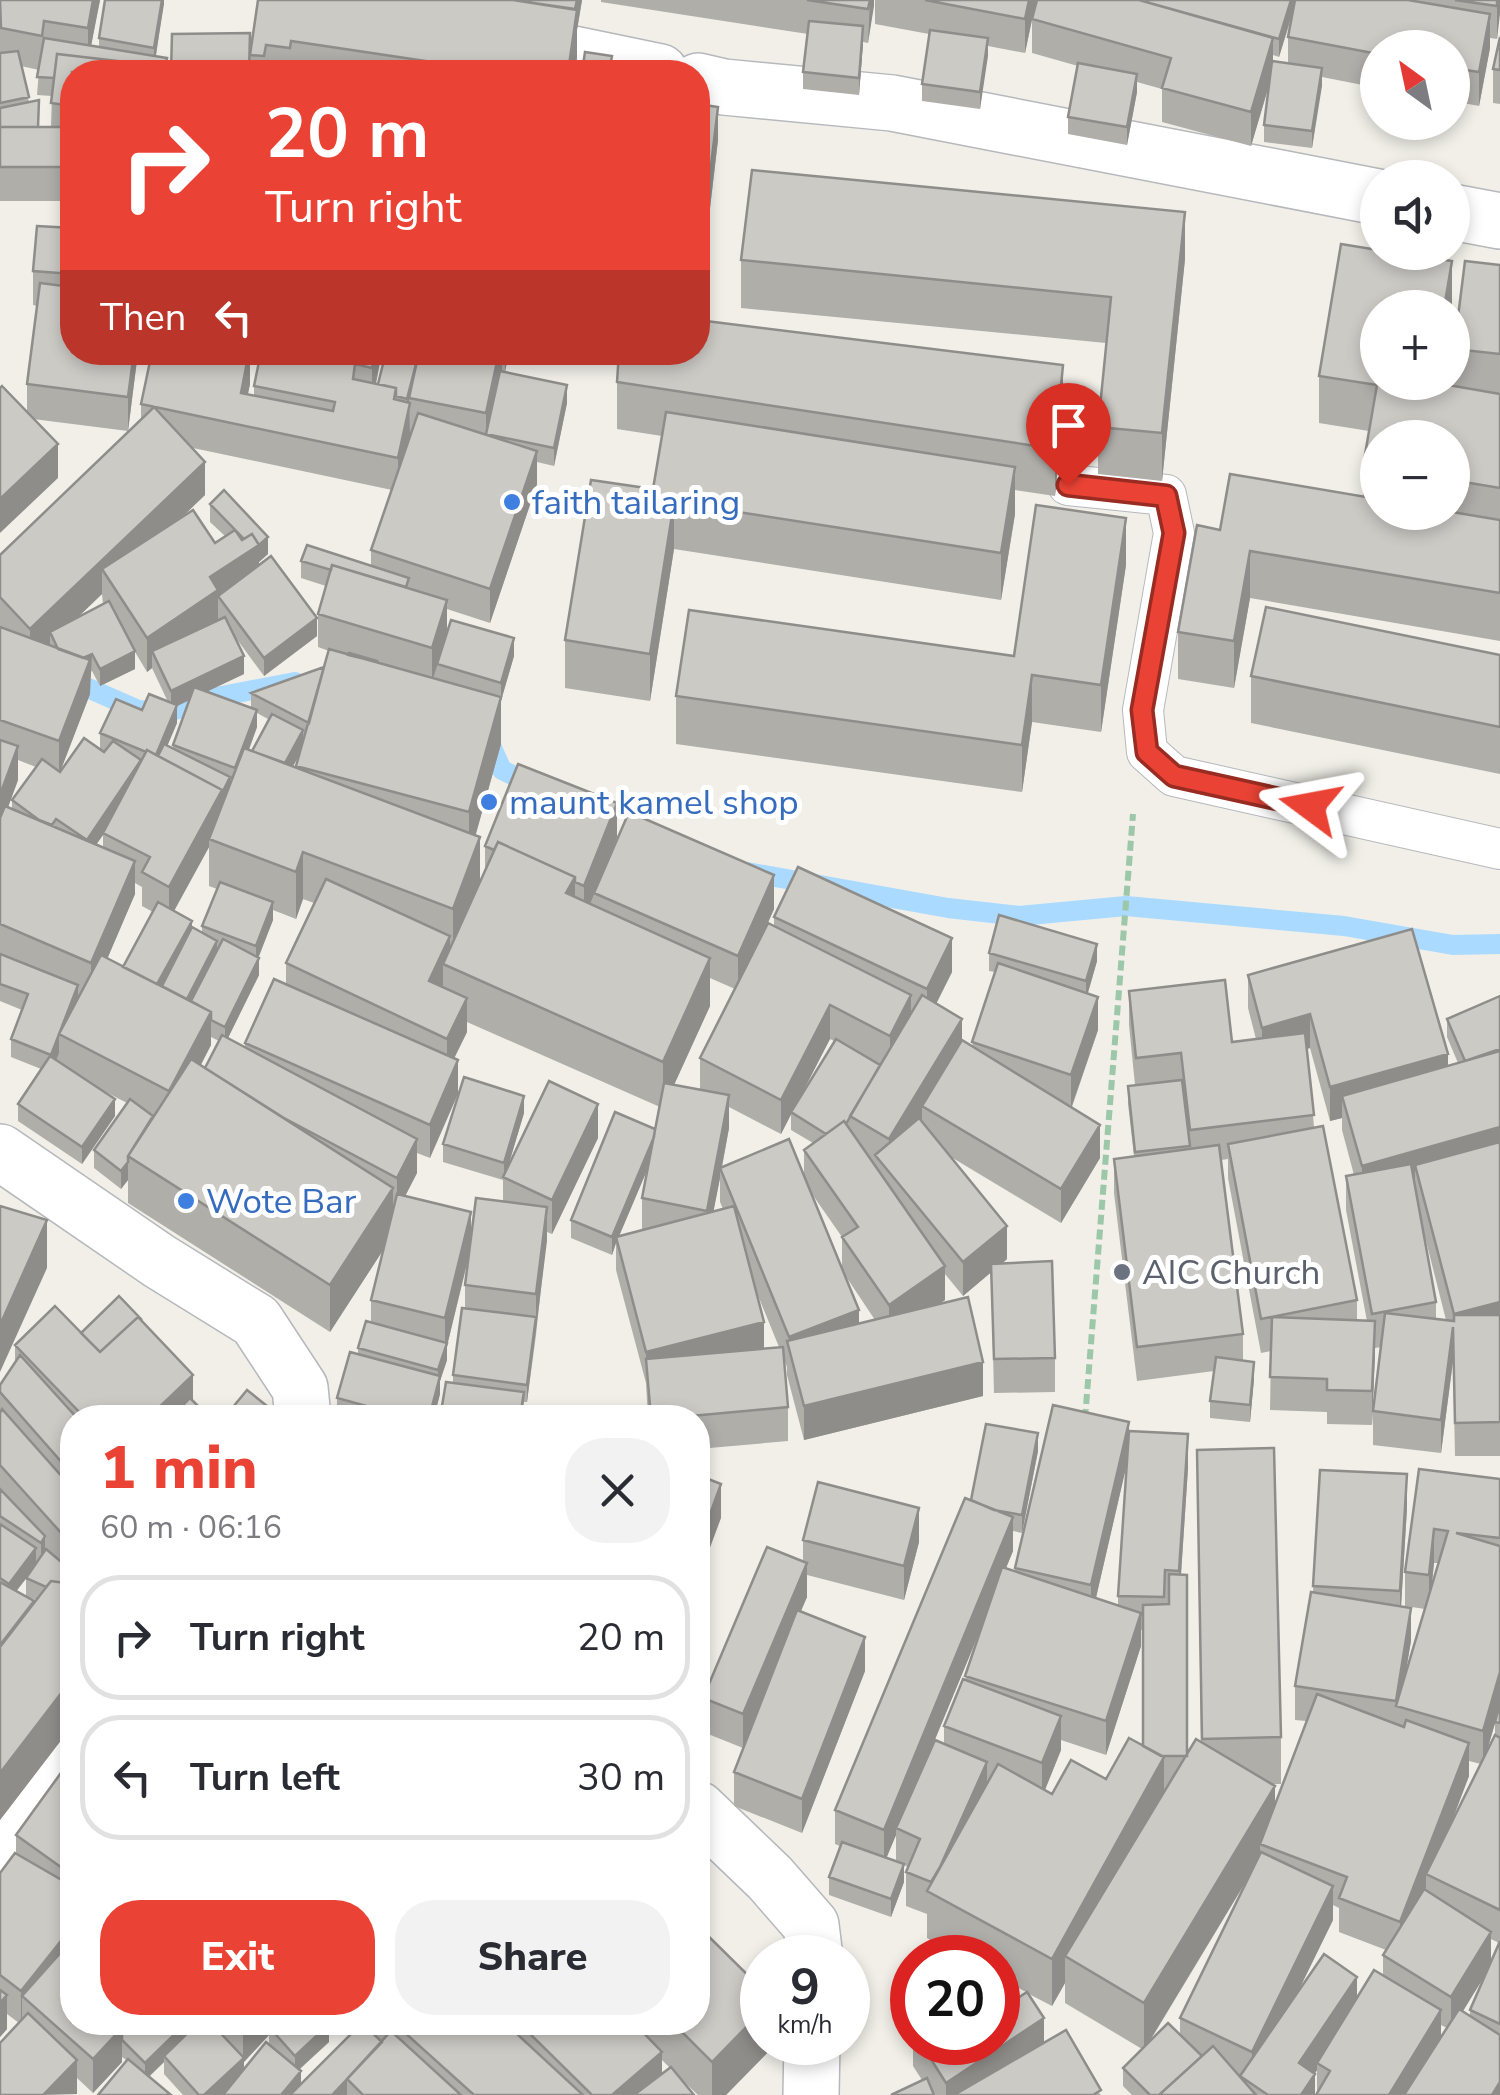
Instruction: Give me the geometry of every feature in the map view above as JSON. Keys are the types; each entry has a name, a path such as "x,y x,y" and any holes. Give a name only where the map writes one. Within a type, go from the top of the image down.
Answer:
{"street":[{"path":"461,32 600,60"},
{"path":"710,84 892,103 1360,194"},
{"path":"1470,215 1500,221"},
{"path":"0,1152 159,1262 256,1321 300,1388 302,1405"},
{"path":"0,1863 60,1782"},
{"path":"710,1820 770,1878 810,1925 812,1935"},
{"path":"810,2095 811,2065"}],"lane":[{"path":"1068,485 1166,496 1174,533 1142,710 1147,752 1174,776 1500,849"}],"path":[{"path":"1085,1426 1132,822"}],"building":[{"path":"0,0 93,0 88,28 44,21 42,36 1,28"},
{"path":"105,0 162,0 154,48 99,38"},
{"path":"258,0 513,0 577,10 570,60 418,60 291,41 290,48 266,45 264,56 250,55"},
{"path":"513,0 577,0 575,9"},
{"path":"807,0 870,0 868,9"},
{"path":"925,0 1029,0 1025,19"},
{"path":"1037,0 1139,0 1273,38 1251,112 1162,88 1171,58 1032,19"},
{"path":"1146,0 1291,0 1279,39"},
{"path":"1295,0 1408,0 1490,14 1479,72 1470,71 1470,30 1360,30 1360,51 1288,37"},
{"path":"1455,0 1497,0 1497,6"},
{"path":"809,21 863,26 859,78 803,72"},
{"path":"930,30 988,38 980,92 922,84"},
{"path":"250,33 249,60 171,60 172,34"},
{"path":"1500,37 1500,70 1493,69"},
{"path":"44,38 167,58 109,60 57,54 54,78 37,77"},
{"path":"18,51 29,97 0,103 0,53"},
{"path":"585,52 612,56 611,60 584,60"},
{"path":"57,54 109,60 60,60 60,104 51,103"},
{"path":"1272,61 1322,68 1312,131 1264,125"},
{"path":"1078,63 1137,74 1127,127 1068,117"},
{"path":"39,100 38,127 0,127 0,108"},
{"path":"710,106 718,107 710,174"},
{"path":"0,127 60,127 60,167 0,167"},
{"path":"752,170 1185,212 1162,433 1098,427 1111,297 741,260"},
{"path":"37,226 60,227 60,273 33,271"},
{"path":"1341,244 1360,247 1360,270 1450,270 1447,290 1360,290 1360,382 1319,376"},
{"path":"1470,262 1500,265 1500,354 1470,351 1470,290 1461,290 1464,270 1470,270"},
{"path":"40,283 60,286 60,365 132,365 128,397 27,384"},
{"path":"710,321 1063,365 1055,449 617,382 618,365 710,365"},
{"path":"149,365 246,365 241,393 333,411 335,402 254,386 258,365 355,365 353,379 396,388 394,399 410,403 398,458 141,404"},
{"path":"383,365 416,365 407,399 396,396 396,388 378,384"},
{"path":"416,365 496,365 486,413 409,398"},
{"path":"500,371 567,385 554,448 486,434"},
{"path":"0,388 58,444 0,499"},
{"path":"1470,389 1500,394 1500,488 1470,483 1470,420 1371,420 1374,400 1470,400"},
{"path":"154,407 205,462 30,629 0,597 0,555"},
{"path":"666,412 1015,467 1001,553 674,502 650,654 565,640 591,480 653,489"},
{"path":"418,413 537,451 490,589 371,550"},
{"path":"1230,474 1360,496 1360,530 1470,530 1470,515 1500,520 1500,593 1250,551 1234,641 1178,632 1197,525 1220,530"},
{"path":"224,490 268,537 259,545 252,534 244,539 210,504"},
{"path":"1036,505 1126,518 1101,685 1032,675 1022,745 676,696 689,610 1014,656"},
{"path":"193,510 215,543 235,530 242,540 252,534 259,545 210,577 218,590 147,638 102,569"},
{"path":"307,545 409,578 406,587 332,565 331,570 301,561"},
{"path":"271,556 317,618 264,658 218,596"},
{"path":"332,565 447,600 432,648 318,614"},
{"path":"109,601 135,651 100,669 92,654 83,658 58,649 50,632"},
{"path":"1266,607 1500,655 1500,727 1251,676"},
{"path":"225,617 244,656 171,691 152,651"},
{"path":"451,620 514,638 501,683 437,664"},
{"path":"0,627 90,660 59,741 0,720"},
{"path":"329,649 501,697 469,812 296,766"},
{"path":"324,667 309,723 251,693"},
{"path":"194,687 257,710 235,768 173,745"},
{"path":"149,694 177,705 156,755 100,733 116,699 142,710"},
{"path":"272,714 303,730 285,763 252,751"},
{"path":"84,738 104,752 113,741 141,760 87,840 56,819 52,825 39,820 12,800 42,759 60,772"},
{"path":"0,740 18,746 0,795"},
{"path":"164,744 230,777 222,793 158,756"},
{"path":"244,748 480,837 453,909 303,852 296,872 209,839"},
{"path":"147,750 222,790 169,887 142,872 150,857 103,833"},
{"path":"518,764 617,803 584,886 575,882 575,877 498,842 494,850 485,846"},
{"path":"5,806 135,861 91,963 0,924 0,818"},
{"path":"629,812 774,875 738,956 594,893"},
{"path":"498,842 575,877 566,893 710,958 663,1062 443,964"},
{"path":"798,867 952,938 927,989 774,917"},
{"path":"326,879 450,936 429,981 467,998 447,1039 286,963"},
{"path":"220,882 273,902 256,946 202,926"},
{"path":"158,902 192,921 157,984 123,967"},
{"path":"999,915 1097,944 1086,981 989,953"},
{"path":"768,923 911,995 890,1036 830,1005 781,1100 700,1058"},
{"path":"192,927 217,941 187,999 162,986"},
{"path":"1412,929 1448,1054 1330,1087 1310,1014 1262,1028 1248,975"},
{"path":"223,939 259,958 225,1027 211,1020 211,1012 191,1001"},
{"path":"0,954 78,985 51,1055 11,1039 28,994 0,984"},
{"path":"101,955 211,1012 169,1091 59,1034"},
{"path":"998,963 1098,997 1071,1075 972,1042"},
{"path":"274,979 458,1060 430,1125 245,1043"},
{"path":"1225,980 1232,1042 1305,1033 1314,1115 1190,1130 1181,1053 1136,1058 1129,991"},
{"path":"922,995 962,1019 889,1139 850,1116"},
{"path":"1500,996 1500,1049 1465,1061 1447,1019"},
{"path":"222,1035 417,1139 397,1178 284,1118 205,1068"},
{"path":"836,1039 880,1065 846,1124 844,1121 826,1134 791,1112"},
{"path":"962,1040 1100,1125 1061,1189 922,1106"},
{"path":"1500,1051 1500,1127 1362,1166 1342,1096"},
{"path":"50,1056 115,1099 82,1147 18,1104"},
{"path":"191,1059 393,1188 330,1285 128,1156"},
{"path":"464,1077 524,1096 504,1163 443,1144"},
{"path":"1182,1080 1190,1146 1135,1152 1128,1086"},
{"path":"549,1081 598,1104 552,1200 503,1177"},
{"path":"664,1083 729,1095 707,1211 642,1198"},
{"path":"130,1099 153,1116 121,1171 94,1150"},
{"path":"615,1112 655,1129 612,1237 571,1220"},
{"path":"919,1118 1007,1226 963,1262 875,1155"},
{"path":"844,1121 945,1266 889,1305 842,1237 858,1227 804,1150"},
{"path":"1323,1126 1357,1300 1261,1319 1228,1144"},
{"path":"789,1139 859,1310 789,1337 720,1168"},
{"path":"1500,1142 1500,1302 1454,1314 1415,1165"},
{"path":"1219,1145 1243,1334 1137,1347 1114,1159"},
{"path":"1411,1164 1436,1302 1372,1314 1346,1176"},
{"path":"397,1194 471,1212 445,1318 371,1300"},
{"path":"476,1198 547,1207 536,1294 465,1285"},
{"path":"0,1206 47,1220 0,1325"},
{"path":"734,1206 764,1322 646,1352 616,1237"},
{"path":"1052,1261 1055,1358 994,1359 991,1264"},
{"path":"119,1296 142,1320 138,1317 100,1352 81,1333"},
{"path":"968,1297 983,1362 804,1406 787,1341"},
{"path":"55,1306 100,1352 138,1317 193,1375 162,1405 73,1405 15,1345"},
{"path":"462,1308 536,1317 527,1385 453,1375"},
{"path":"1385,1313 1454,1321 1454,1315 1500,1315 1500,1422 1455,1423 1453,1327 1441,1420 1373,1411"},
{"path":"1272,1317 1375,1321 1372,1391 1327,1390 1327,1379 1270,1377"},
{"path":"366,1321 447,1343 438,1370 358,1348"},
{"path":"783,1347 788,1407 710,1414 710,1405 650,1405 646,1359"},
{"path":"350,1352 440,1376 432,1405 363,1405 337,1398"},
{"path":"20,1355 65,1405 60,1405 60,1460 0,1392 0,1385"},
{"path":"1216,1357 1254,1362 1250,1405 1210,1401"},
{"path":"446,1382 524,1392 522,1405 442,1405"},
{"path":"247,1390 266,1405 235,1405"},
{"path":"1053,1405 1129,1422 1091,1585 1015,1568"},
{"path":"2,1409 60,1474 60,1532 0,1465"},
{"path":"986,1424 1038,1433 1022,1515 994,1510 971,1500"},
{"path":"1129,1431 1188,1434 1179,1571 1165,1570 1164,1597 1118,1596"},
{"path":"1274,1448 1281,1737 1202,1739 1197,1450"},
{"path":"1419,1469 1500,1479 1500,1538 1456,1533 1500,1546 1500,1672 1483,1731 1396,1706 1448,1531 1434,1529 1429,1575 1405,1572"},
{"path":"1320,1470 1407,1474 1400,1591 1313,1586"},
{"path":"710,1480 721,1484 710,1514"},
{"path":"818,1482 919,1508 904,1566 803,1540"},
{"path":"0,1489 45,1536 41,1543 0,1516"},
{"path":"965,1498 1013,1517 884,1830 835,1810"},
{"path":"0,1524 36,1548 9,1584 0,1578"},
{"path":"767,1547 807,1563 743,1714 710,1701 710,1681"},
{"path":"46,1549 60,1561 60,1582 51,1581 46,1587 26,1578"},
{"path":"1002,1567 1141,1613 1106,1721 965,1676"},
{"path":"1169,1574 1187,1575 1187,1756 1161,1756 1143,1746 1143,1605 1169,1604"},
{"path":"51,1581 60,1582 60,1695 0,1773 0,1647"},
{"path":"0,1582 34,1601 0,1645"},
{"path":"1311,1592 1411,1608 1396,1701 1295,1686"},
{"path":"797,1610 865,1637 802,1799 734,1772"},
{"path":"963,1679 1061,1716 1042,1763 944,1726"},
{"path":"1317,1694 1404,1727 1406,1720 1469,1743 1400,1922 1339,1898 1347,1877 1260,1844"},
{"path":"1495,1735 1500,1738 1500,1910 1426,1874"},
{"path":"1129,1738 1164,1757 1052,1959 1020,1942 1020,1935 1008,1935 927,1891 998,1764 1052,1794 1071,1760 1106,1779"},
{"path":"1196,1739 1275,1786 1144,2003 1065,1956"},
{"path":"935,1740 987,1762 931,1882 906,1872 920,1839 896,1828"},
{"path":"60,1774 60,1866 16,1835"},
{"path":"842,1842 904,1864 891,1899 829,1877"},
{"path":"1261,1852 1333,1886 1252,2052 1180,2018"},
{"path":"15,1853 60,1879 60,1942 21,1991 0,1975 0,1873"},
{"path":"1424,1889 1491,1932 1451,1997 1383,1955"},
{"path":"710,1938 740,1967 740,2033 712,2062 685,2035 710,2035"},
{"path":"1500,1941 1500,2024 1470,2010"},
{"path":"60,1953 60,2030 22,1996"},
{"path":"1324,1954 1357,1977 1299,2063 1315,2074 1301,2095 1268,2095 1240,2076"},
{"path":"1374,1970 1441,2010 1389,2095 1316,2095 1330,2071 1317,2063"},
{"path":"1027,1992 1044,2018 1020,2034 1020,1997"},
{"path":"1459,2009 1500,2035 1500,2082 1492,2095 1404,2095"},
{"path":"28,2013 77,2060 43,2095 0,2095 0,2043"},
{"path":"1168,2023 1202,2056 1159,2095 1150,2095 1123,2068"},
{"path":"1066,2030 1101,2090 1093,2095 954,2095 1006,2065 1020,2065 1020,2057"},
{"path":"66,2035 115,2035 93,2059"},
{"path":"122,2035 174,2035 145,2063 122,2040"},
{"path":"186,2035 222,2035 244,2058 204,2095 199,2095 164,2056"},
{"path":"276,2035 317,2035 295,2056"},
{"path":"350,2035 375,2035 382,2042 332,2095 290,2095"},
{"path":"387,2035 395,2035 461,2095 363,2095 347,2079"},
{"path":"407,2035 518,2035 583,2095 474,2095"},
{"path":"531,2035 646,2035 662,2052 612,2095 592,2095"},
{"path":"266,2042 301,2071 281,2095 223,2095"},
{"path":"1213,2046 1256,2095 1159,2095"},
{"path":"128,2059 171,2095 98,2095"},
{"path":"935,2065 973,2065 946,2083"},
{"path":"671,2067 694,2095 634,2095"},
{"path":"927,2078 934,2095 891,2095"}],"waterway":[{"path":"81,685 138,710 172,711 211,698 295,682"},
{"path":"486,735 502,770 535,786"},
{"path":"747,872 948,908 1019,916 1126,906 1344,926 1453,945 1500,944"}],"place":[{"name":"faith tailaring","path":"512,502"},
{"name":"maunt kamel shop","path":"489,802"},
{"name":"Wote Bar","path":"186,1201"},
{"name":"AIC Church","path":"1122,1272"}],"route":[{"path":"1068,485 1166,496 1174,533 1142,710 1147,752 1174,776 1310,806"}]}
